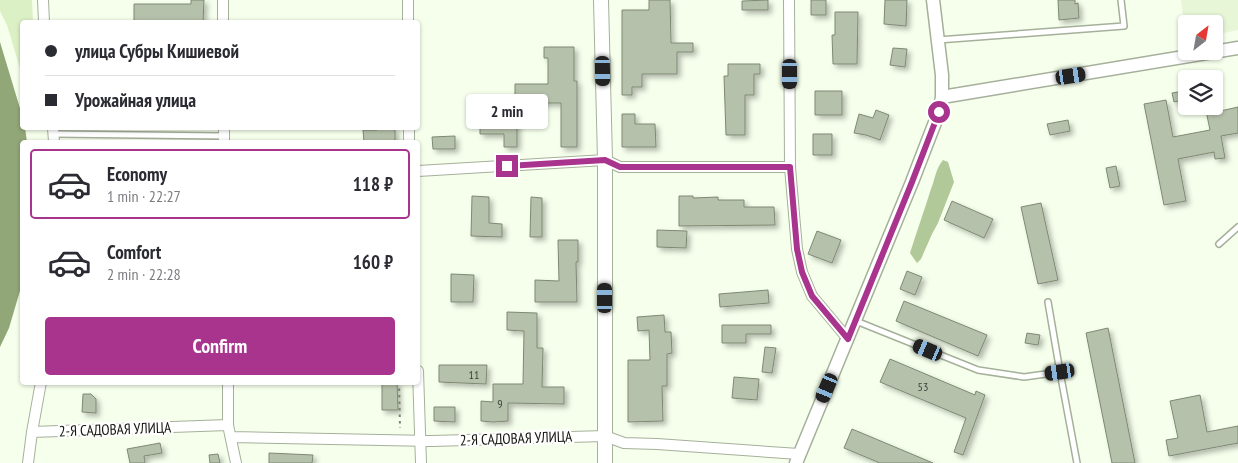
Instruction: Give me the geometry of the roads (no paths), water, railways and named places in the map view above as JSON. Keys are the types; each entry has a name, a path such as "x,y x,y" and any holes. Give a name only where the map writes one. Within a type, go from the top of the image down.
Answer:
{"main road":[{"path":"601,0 605,160 605,463"}],"street":[{"path":"43,0 44,20"},
{"path":"223,0 223,20"},
{"path":"408,0 408,20"},
{"path":"789,0 790,167 797,249 802,272 812,296 848,339"},
{"path":"798,458 939,112 942,97 942,75 932,0"},
{"path":"942,97 1238,48"},
{"path":"420,171 605,160 620,167 790,167"},
{"path":"28,463 40,385"},
{"path":"228,385 228,425 236,463"},
{"path":"418,385 421,463"},
{"name":"2-Я САДОВАЯ УЛИЦА","path":"32,432 228,425"},
{"name":"2-Я САДОВАЯ УЛИЦА","path":"232,437 420,440 605,436 624,443 798,458"}],"lane":[{"path":"938,40 1124,26 1121,0"},
{"path":"54,135 224,135"},
{"path":"1219,244 1238,227"},
{"path":"1048,302 1077,463"},
{"path":"855,320 978,370 1024,377 1060,372"}]}
